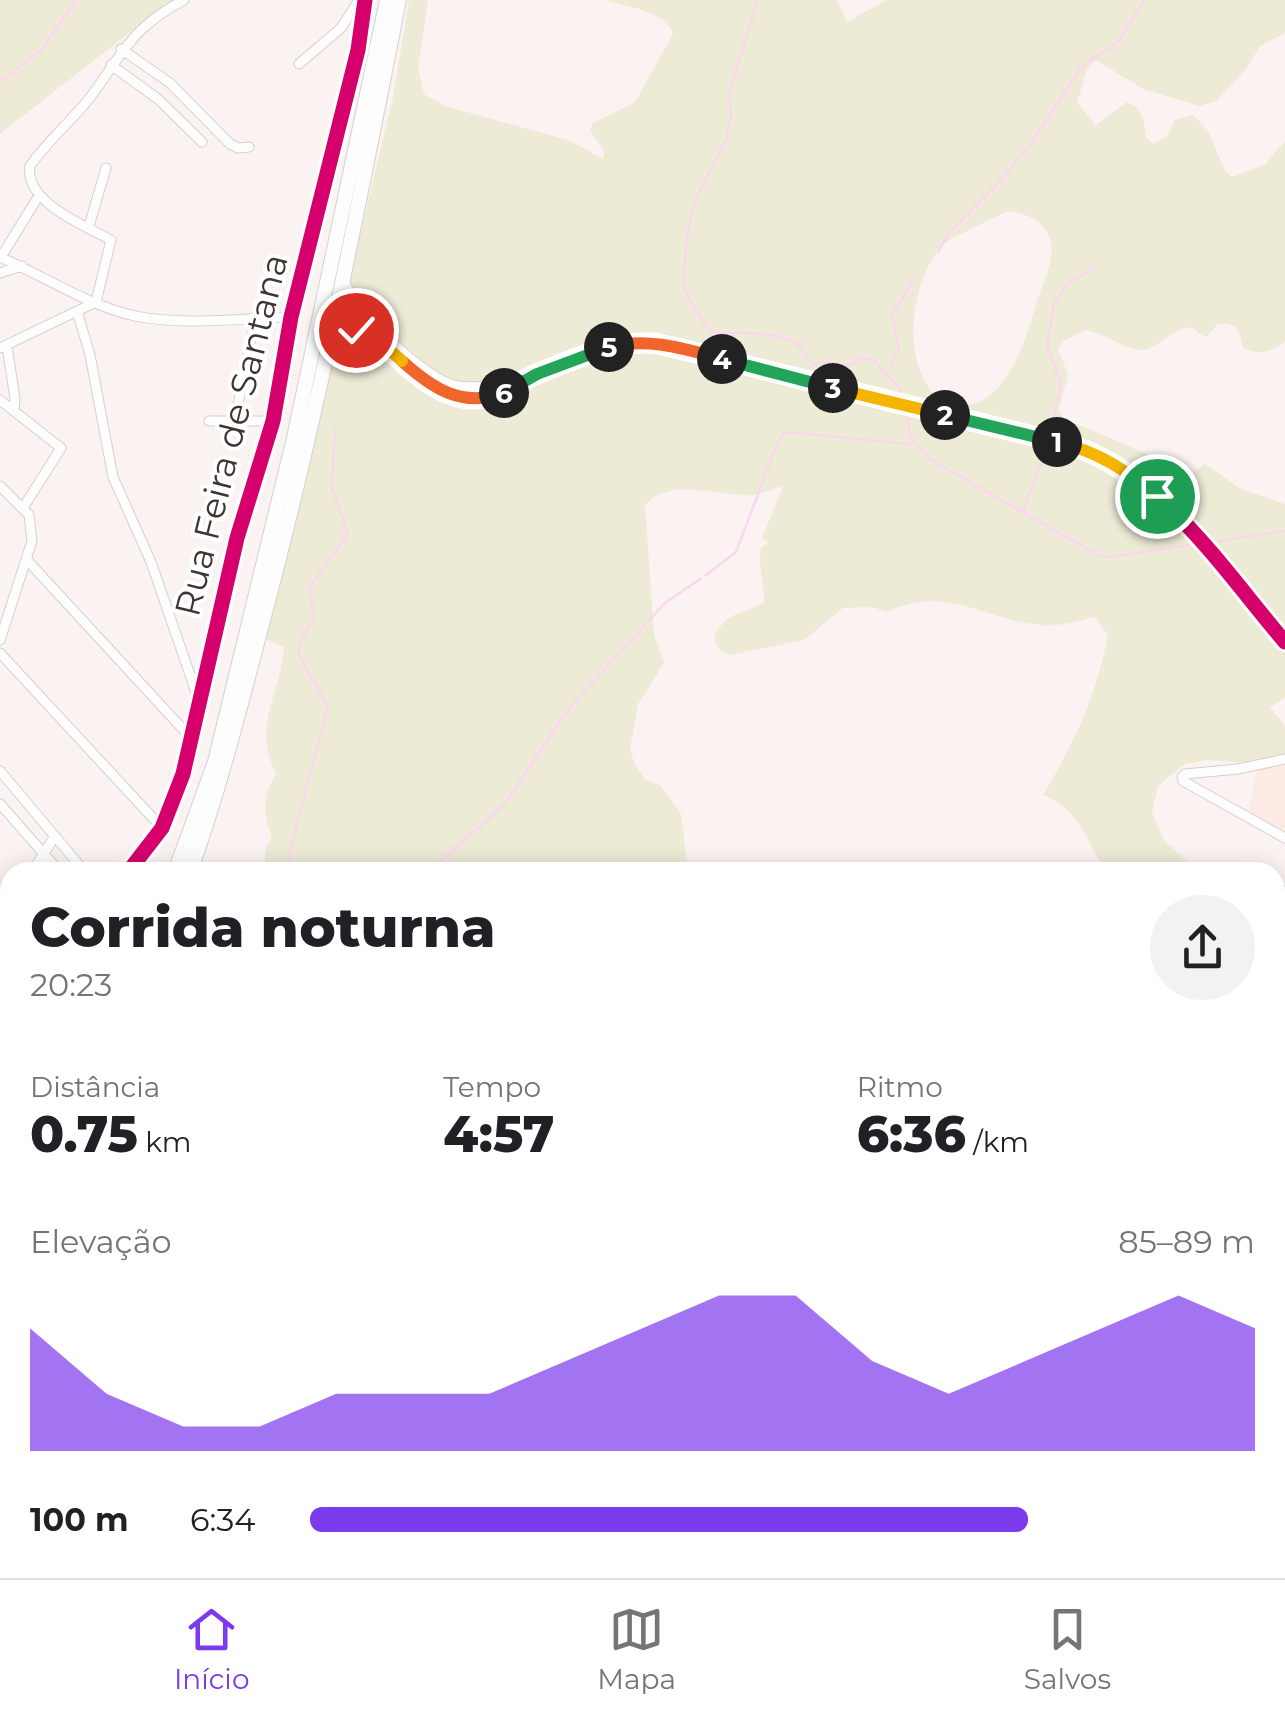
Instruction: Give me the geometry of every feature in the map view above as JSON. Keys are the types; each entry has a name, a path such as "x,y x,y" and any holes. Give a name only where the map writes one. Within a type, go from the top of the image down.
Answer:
{"main road":[{"path":"180,862 215,762 294,438 388,0"},
{"path":"193,862 228,755 331,343 399,0"}],"street":[{"path":"96,302 111,240 38,197 28,176 30,166 93,94 122,49 154,17 184,0"},
{"path":"299,64 341,28 362,0"},
{"name":"Rua Feira de Santana","path":"136,862 162,828 173,806 192,738 198,698 237,538 272,421 291,316 358,50 362,0"},
{"path":"122,49 170,83 230,144 249,147"},
{"path":"111,65 158,98 202,142"},
{"path":"89,226 106,168"},
{"path":"38,197 0,257 122,312 157,318 291,316"},
{"path":"0,274 22,266"},
{"path":"344,278 350,298 361,310 441,380 466,387 525,380"},
{"path":"14,411 16,399 4,347 96,302"},
{"path":"77,311 90,355 113,477 151,562 198,698"},
{"path":"236,420 256,318"},
{"path":"331,343 348,332 364,330 426,381 465,400 487,399 613,346 655,343 1074,446 1119,466 1157,496 1285,642"},
{"path":"0,400 62,448 23,508"},
{"path":"210,420 272,421"},
{"path":"0,486 23,508 32,528 28,560 0,640"},
{"path":"28,560 192,738"},
{"path":"0,653 162,828"},
{"path":"1285,759 1185,774 1182,778 1182,782 1285,838"},
{"path":"0,771 78,862"},
{"path":"0,804 52,862"},
{"path":"38,862 56,836"}],"shaded area":[{"path":"0,0 178,0 138,26 0,134"},
{"path":"409,0 428,0 418,69 424,94 445,106 568,140 603,159 604,150 590,131 593,123 635,102 673,34 669,26 653,15 604,0 837,0 847,22 887,0 1285,0 1285,33 1260,46 1247,68 1216,101 1199,106 1143,89 1096,60 1087,69 1077,103 1096,125 1127,102 1133,105 1144,121 1146,137 1153,144 1168,136 1174,120 1193,115 1208,131 1225,171 1232,177 1265,164 1285,141 1285,341 1265,352 1254,352 1243,348 1236,328 1224,323 1217,324 1207,337 1194,329 1182,329 1144,350 1085,330 1062,342 1058,349 1068,374 1059,410 1063,418 1192,473 1205,464 1241,489 1285,504 1285,697 1270,708 1285,725 1285,759 1185,764 1158,786 1152,812 1164,840 1187,862 1100,862 1074,817 1043,795 1074,738 1098,678 1108,635 1095,617 1048,625 929,601 887,612 872,607 843,608 804,640 729,655 721,650 714,636 726,621 764,602 760,555 761,548 769,542 762,538 783,486 753,495 668,491 645,505 654,635 664,663 638,704 630,749 646,780 659,784 681,814 687,862 265,862 272,836 265,804 276,774 269,757 267,725 284,647 263,638 393,97","holes":["1004,213 1032,218 1048,234 1051,251 1049,268 1018,356 997,389 982,400 965,406 944,404 920,370 915,349 916,305 930,264 944,243"]},
{"path":"1285,762 1285,831 1249,812 1257,769"}],"waterway":[{"path":"0,82 42,49 76,0"},
{"path":"758,0 729,92 731,116 726,139 696,198 687,234 683,288 706,326 714,332 785,339 803,350 812,364 831,362 844,367 861,359 873,359 900,389 904,400"},
{"path":"938,252 949,233 1031,143 1082,66 1119,41 1144,0"},
{"path":"1049,438 1061,385 1047,345 1054,304 1066,285 1093,268"},
{"path":"888,370 899,349 892,315 915,277"},
{"path":"907,411 910,438 928,458 1098,555 1109,557 1197,544"},
{"path":"289,862 328,706 299,656 299,642 315,618 309,593 312,584 348,535 332,488 335,429"},
{"path":"706,575 736,552 779,439 786,432 911,444"},
{"path":"1023,511 1048,443"},
{"path":"1210,542 1285,531"},
{"path":"440,862 505,804 565,713 665,603 700,579"}],"cycle path":[{"path":"136,862 162,828 183,774 237,538 273,421 291,317 358,50 365,0"},
{"path":"331,343 356,331 373,334 429,384 451,395 475,399 496,394 594,352 655,343 1074,446 1107,461 1165,504 1216,557 1285,642"}],"route":[{"path":"356,330 372,334 426,381 465,400 487,399 537,374 613,346 635,342 677,347 1074,446 1119,466 1157,496"}]}
